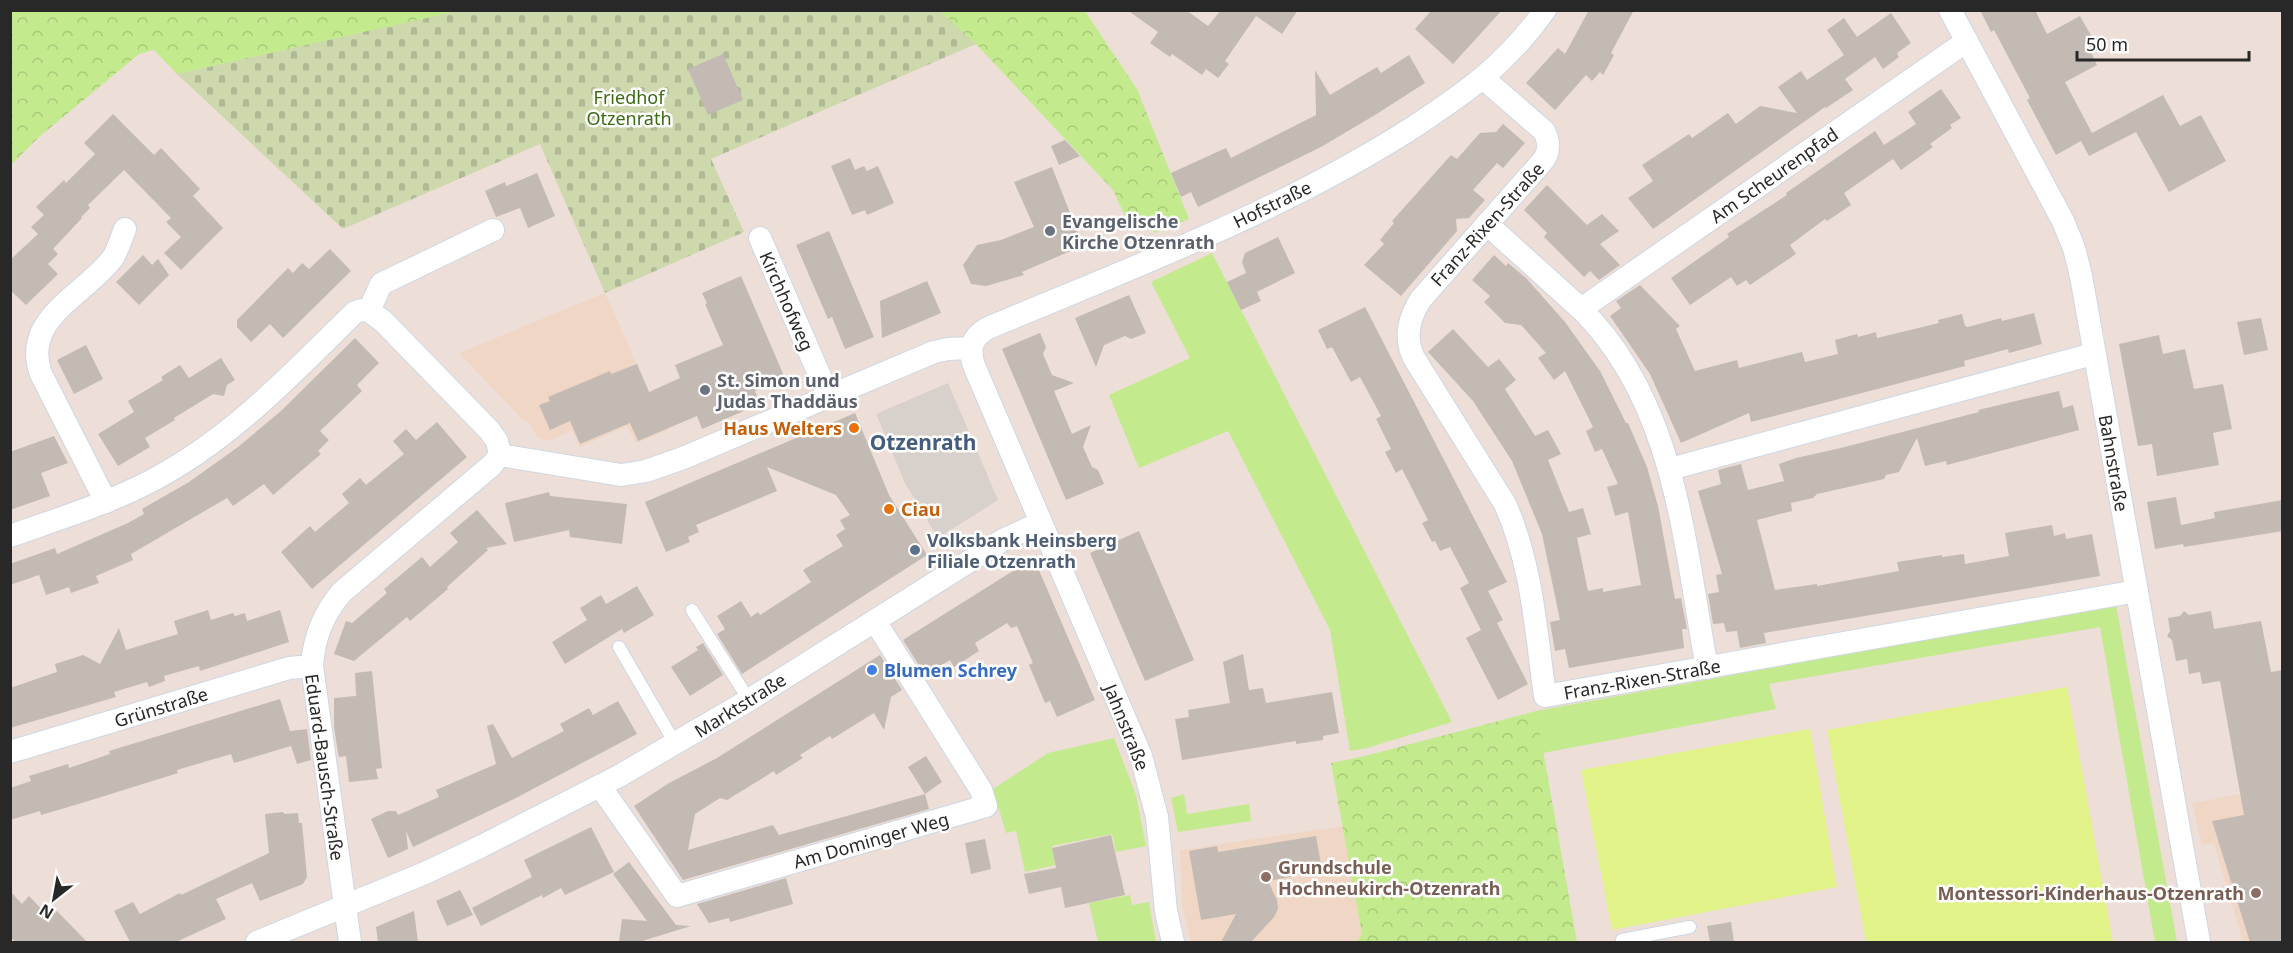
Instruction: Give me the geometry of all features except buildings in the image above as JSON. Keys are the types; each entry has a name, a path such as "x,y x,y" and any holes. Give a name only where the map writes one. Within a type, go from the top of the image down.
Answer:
{"street":[{"name":"Hofstraße","path":"971,348 976,337 988,328 1214,232 1319,182 1374,151 1484,78 1515,48 1545,10"},
{"name":"Bahnstraße","path":"1950,10 2069,235 2081,276 2199,942"},
{"name":"Am Scheurenpfad","path":"1581,309 1967,41"},
{"name":"Franz-Rixen-Straße","path":"1484,78 1539,126 1547,136 1549,146 1545,159 1418,303 1409,326 1409,343 1414,357 1505,504 1515,528 1528,573 1545,696 2137,591"},
{"path":"1487,224 1581,309 1606,337 1635,382 1670,469 1707,668"},
{"path":"106,502 41,374 37,364 36,343 39,334 50,319 113,258 125,229"},
{"path":"369,310 381,284 493,230"},
{"name":"Kirchhofweg","path":"760,238 829,397"},
{"path":"10,536 106,502 151,481 202,450 263,401 355,312 362,310 369,310 383,321 489,430 497,441 500,455 621,475 638,473 683,459 939,350 971,348 975,368 1040,522"},
{"path":"1670,469 2093,354"},
{"name":"Eduard-Bausch-Straße","path":"350,942 312,666 315,642 321,622 342,592 492,465 500,455"},
{"name":"Marktstraße","path":"257,942 344,908 482,846 600,786 676,745 1003,540 1040,522"},
{"name":"Jahnstraße","path":"1040,522 1131,730 1146,772 1158,825 1166,911 1173,942"},
{"name":"Am Dominger Weg","path":"600,786 677,896 986,806 981,790 875,621"},
{"name":"Grünstraße","path":"10,752 289,668 312,666"}],"lane":[{"path":"692,610 749,700"},
{"path":"619,647 676,745"},
{"path":"1622,942 1622,940 1690,927"}],"shaded area":[{"path":"605,293 667,431 636,443 627,426 580,447 572,430 548,441 538,438 530,424 521,418 459,353"},
{"path":"948,383 998,500 938,538 905,483 876,414"},
{"name":"Montessori-Kinderhaus-Otzenrath","path":"2282,787 2282,942 2243,942 2214,843 2202,845 2192,803"},
{"name":"Grundschule Hochneukirch-Otzenrath","path":"1343,826 1362,934 1357,942 1191,942 1182,904 1180,850"}],"green space":[{"path":"11,10 458,11 177,74 154,50 139,54 39,137 11,165"},
{"name":"Friedhof Otzenrath","path":"458,10 940,11 976,44 711,159 744,232 605,293 540,144 343,229 177,74"},
{"path":"940,11 1085,11 1137,89 1189,219 1154,233 1148,223 1131,229 1113,190 976,44"},
{"path":"1212,253 1452,722 1350,751 1330,630 1228,431 1139,468 1109,395 1190,358 1151,282"},
{"path":"2116,605 2177,942 2155,942 2100,627 1769,684 1776,709 1543,753 1536,711"},
{"path":"2067,687 2113,942 1866,942 1827,730"},
{"path":"1536,711 1577,942 1357,942 1362,934 1331,763"},
{"path":"1810,729 1837,887 1612,930 1581,770"},
{"path":"1114,738 1136,795 1146,846 1116,852 1112,834 1052,846 1055,865 1025,872 1016,831 1006,833 993,789 1048,753"},
{"path":"1184,794 1187,814 1249,804 1251,821 1178,832 1171,798"},
{"path":"1130,895 1132,905 1149,902 1156,942 1098,942 1089,903"}],"place":[{"name":"Evangelische Kirche Otzenrath","path":"1050,231"},
{"name":"St. Simon und Judas Thaddäus","path":"705,390"},
{"name":"Haus Welters","path":"854,428"},
{"name":"Ciau","path":"889,509"},
{"name":"Volksbank Heinsberg Filiale Otzenrath","path":"915,550"},
{"name":"Blumen Schrey","path":"872,670"},
{"name":"Grundschule Hochneukirch-Otzenrath","path":"1266,877"},
{"name":"Montessori-Kinderhaus-Otzenrath","path":"2256,893"}],"district":[{"name":"Otzenrath","path":"923,442"}]}
